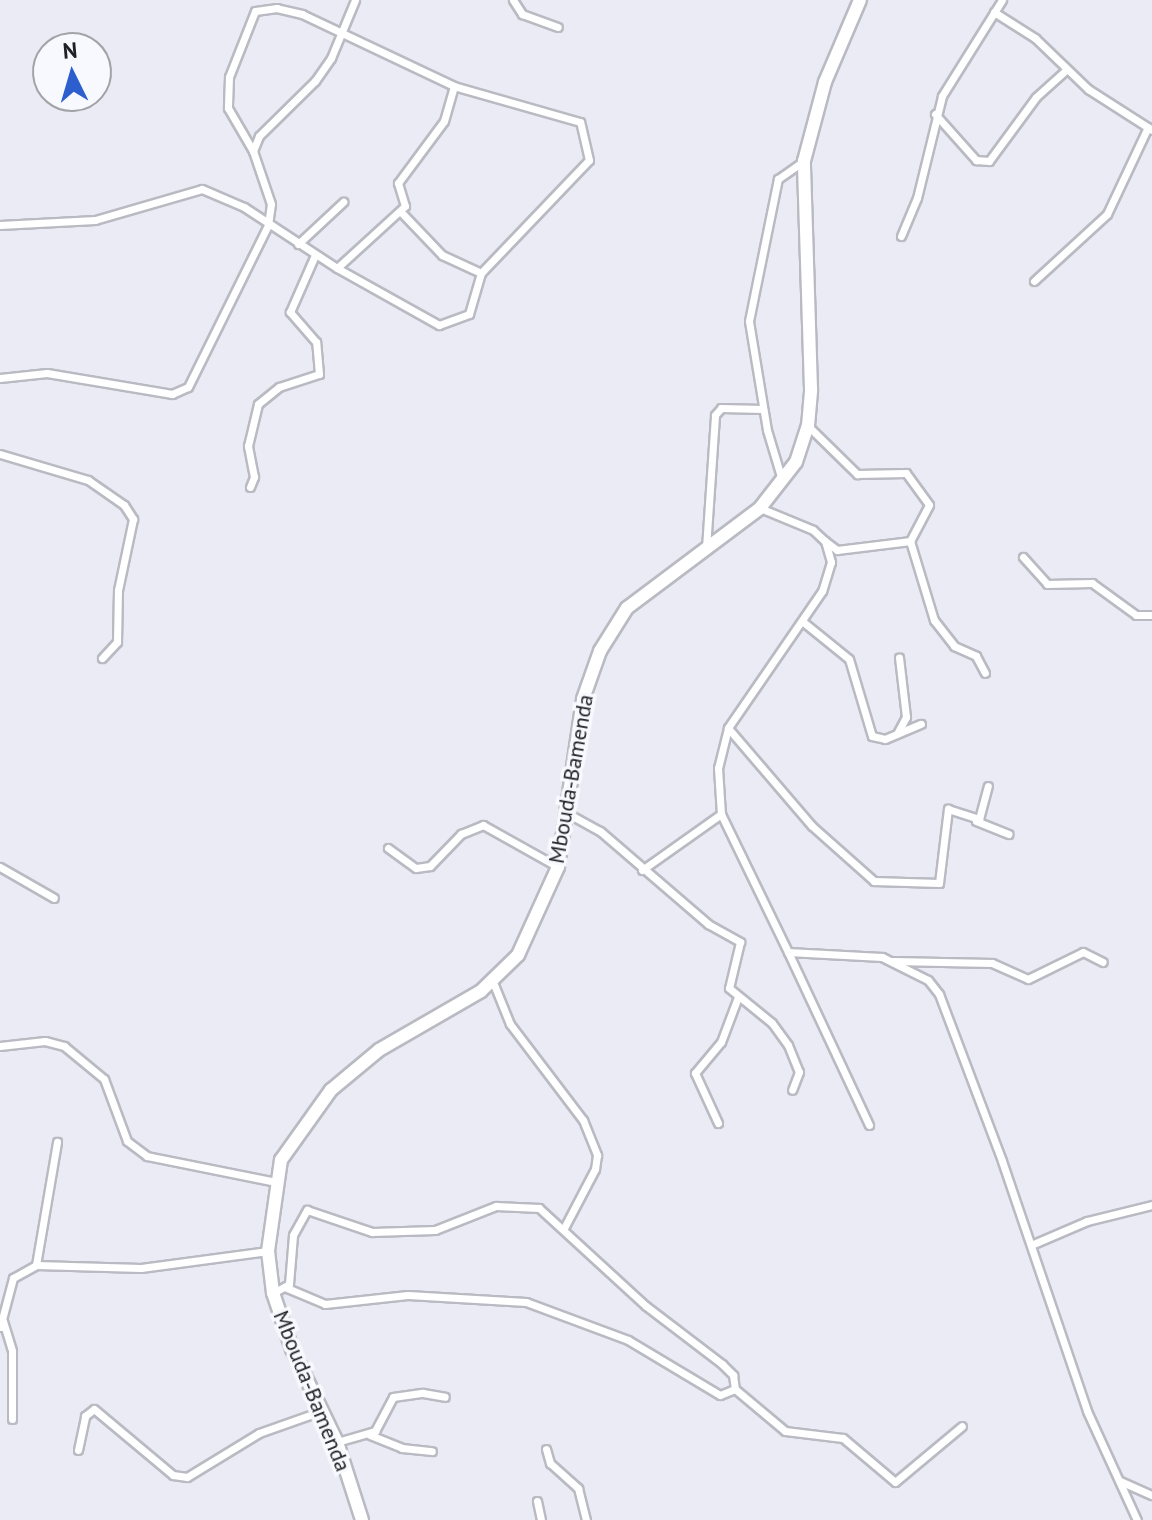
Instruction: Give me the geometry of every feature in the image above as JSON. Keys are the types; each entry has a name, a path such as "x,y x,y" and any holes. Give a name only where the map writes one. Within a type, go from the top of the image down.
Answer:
{"highway":[{"name":"Mbouda-Bamenda","path":"362,1520 337,1442 292,1349 273,1293 268,1251 281,1160 301,1126 331,1090 379,1050 493,982 530,933 558,867 583,699 600,651 627,608 760,508 796,462 808,426 804,161 825,82 860,0"}],"street":[{"path":"0,378 47,373 172,394 188,387 256,259 268,225 271,204 253,151 234,126 227,94 234,60 257,0"},
{"path":"253,151 259,136 315,81 355,0"},
{"path":"513,0 522,14 558,27"},
{"path":"901,236 917,198 935,114 1002,0"},
{"path":"0,225 95,220 202,189 219,193 315,255 439,325 469,314 481,273 589,160 588,138 580,122 454,86 289,9 255,11"},
{"path":"994,12 1035,38 1066,70 1150,129 1107,214 1034,281"},
{"path":"935,114 976,160 989,161 1036,97 1066,70"},
{"path":"337,268 407,203 398,183 444,121 454,86"},
{"path":"782,480 763,409 750,305 778,179 804,161"},
{"path":"298,244 343,202"},
{"path":"400,211 442,255 481,273"},
{"path":"250,487 254,477 248,446 258,404 279,387 319,374 316,342 290,312 315,255"},
{"path":"706,548 715,415 727,408 763,409"},
{"path":"808,426 857,474 906,473 929,505 910,541 934,620 954,646 976,656 985,673"},
{"path":"0,454 88,480 124,505 133,519 118,590 117,642 102,658"},
{"path":"760,508 813,530 837,550 910,541"},
{"path":"825,541 828,577 802,621 728,728 718,768 721,814 869,1125"},
{"path":"1023,557 1047,584 1092,583 1136,615 1152,615"},
{"path":"802,621 849,659 872,736 897,734 921,724"},
{"path":"897,734 906,717 899,657"},
{"path":"728,728 812,826 874,881 939,883 948,809"},
{"path":"948,809 979,819 988,786"},
{"path":"948,809 1008,834"},
{"path":"567,813 600,831 708,924 740,942 728,981 738,997 772,1023 788,1045 799,1072 792,1090"},
{"path":"642,870 721,814"},
{"path":"388,848 416,868 430,866 461,834 483,825 558,867"},
{"path":"0,867 54,898"},
{"path":"788,952 891,961 992,963 1028,979 1075,953 1091,953 1103,962"},
{"path":"891,961 928,980 949,1014 1111,1469 1137,1520"},
{"path":"493,982 510,1024 583,1120 597,1155 595,1169 564,1228"},
{"path":"718,1123 695,1073 721,1042 738,997"},
{"path":"0,1046 45,1041 64,1046 85,1062 104,1079 135,1150 276,1182"},
{"path":"36,1265 57,1142"},
{"path":"287,1288 293,1235 307,1210 356,1229 415,1232 508,1205 539,1208 646,1306 722,1364 733,1375 735,1389 785,1431 843,1438 895,1482 962,1426"},
{"path":"1031,1245 1087,1221 1152,1205"},
{"path":"12,1419 12,1351 2,1324 13,1278 36,1265 141,1268 268,1251"},
{"path":"273,1293 287,1288 325,1304 408,1295 526,1302 628,1340 720,1395 735,1389"},
{"path":"370,1435 393,1397 423,1393 445,1397"},
{"path":"78,1450 85,1416 94,1409 173,1475 187,1477 259,1433 321,1411"},
{"path":"337,1442 370,1435 402,1448 432,1451"},
{"path":"546,1449 550,1463 578,1488 586,1520"},
{"path":"1111,1469 1124,1486 1129,1484 1152,1495"},
{"path":"537,1501 541,1520"}]}
